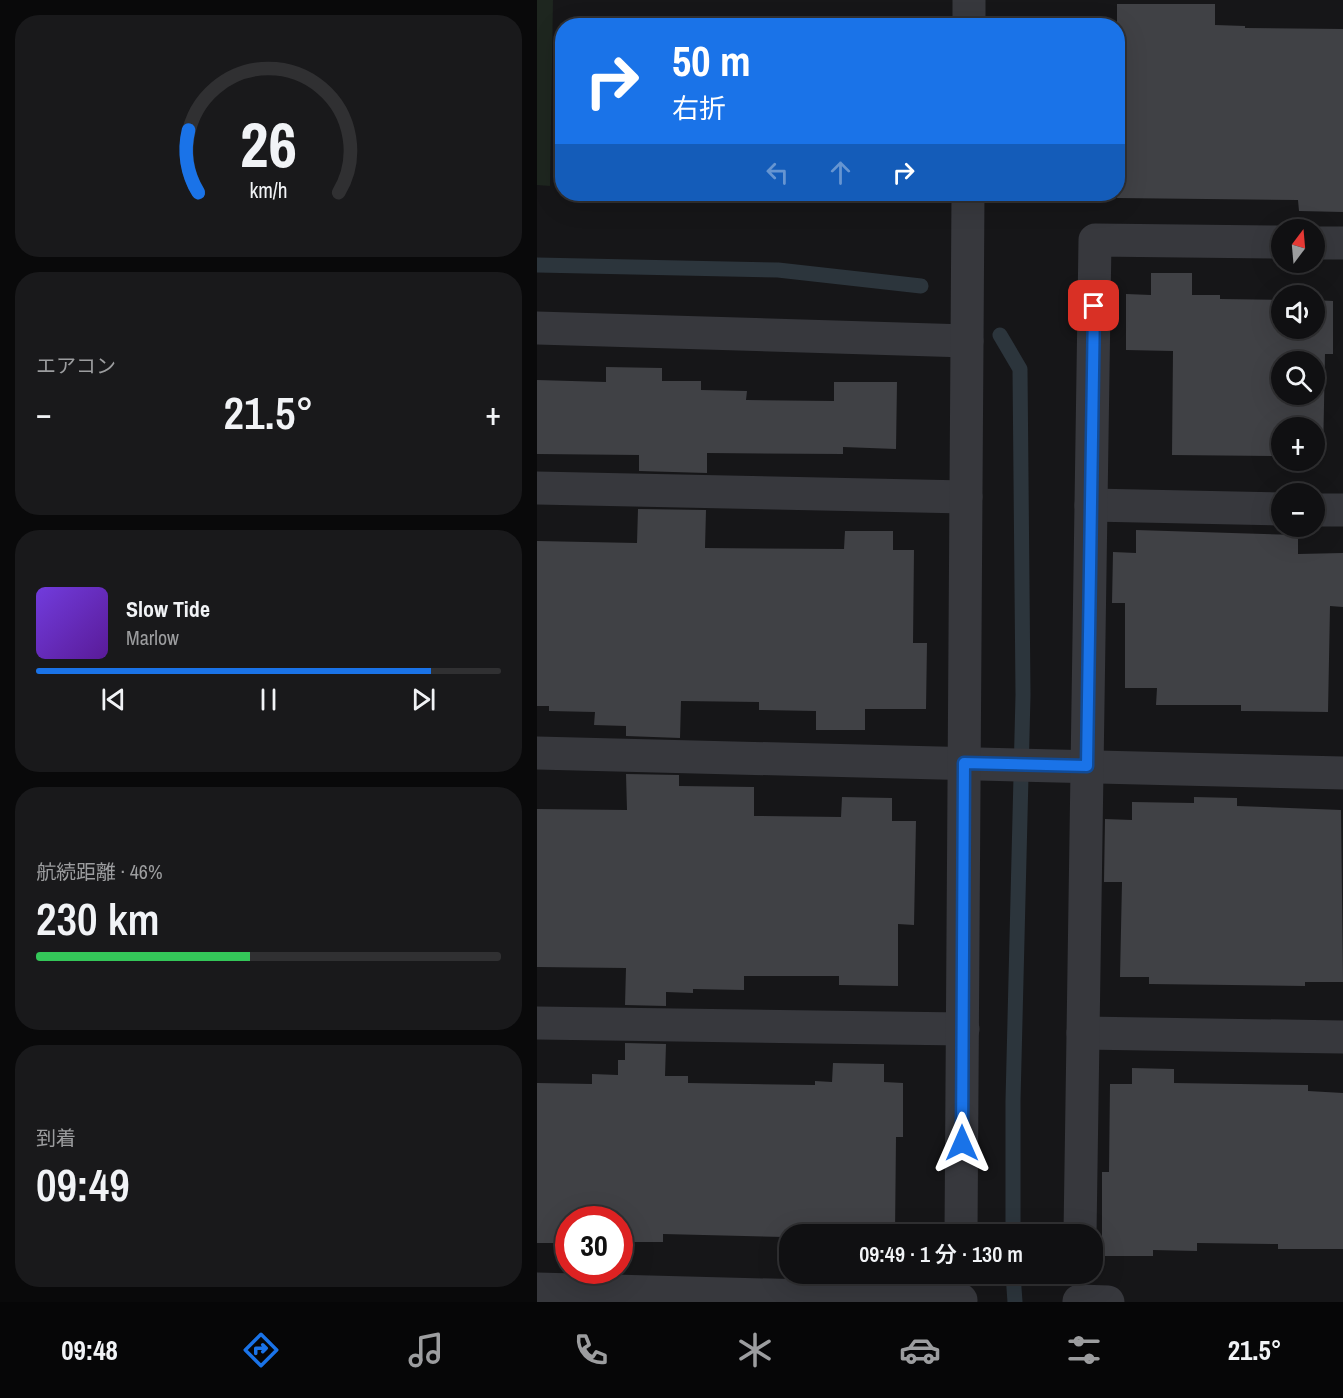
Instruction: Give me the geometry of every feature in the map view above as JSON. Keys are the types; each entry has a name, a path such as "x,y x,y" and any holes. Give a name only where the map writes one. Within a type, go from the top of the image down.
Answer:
{"street":[{"path":"969,0 969,18"},
{"path":"961,1224 968,201"},
{"path":"1080,1224 1095,240 1271,242"},
{"path":"1325,243 1343,243"},
{"path":"537,327 967,341"},
{"path":"537,488 966,497"},
{"path":"1091,505 1271,509"},
{"path":"1325,510 1343,510"},
{"path":"537,753 1343,773"},
{"path":"537,1023 963,1029"},
{"path":"1083,1033 1343,1037"},
{"path":"537,1289 961,1292"}],"shaded area":[{"path":"537,0 553,0 550,186 537,185"}],"building":[{"path":"1117,4 1215,4 1215,25 1245,26 1245,28 1343,29 1343,212 1299,211 1298,200 1125,198 1125,18 1117,18"},
{"path":"1151,273 1192,273 1192,295 1220,295 1220,299 1271,300 1271,339 1325,339 1325,301 1333,301 1333,354 1325,354 1325,351 1271,351 1271,405 1324,405 1324,417 1271,417 1271,456 1172,455 1173,351 1126,350 1126,294 1151,295"},
{"path":"606,367 662,368 662,381 701,381 701,390 747,391 746,400 834,401 834,382 897,382 896,449 843,447 843,454 707,453 707,473 639,471 639,455 537,454 537,380 606,382"},
{"path":"638,509 706,510 705,548 844,549 845,531 893,531 893,550 914,550 913,643 927,643 926,709 865,709 865,730 816,730 816,711 759,710 759,702 681,701 680,738 626,736 626,726 594,725 595,712 549,711 549,706 537,706 537,541 637,543"},
{"path":"1136,530 1298,537 1298,554 1343,553 1343,607 1330,606 1328,712 1241,711 1241,705 1156,705 1157,688 1125,688 1125,603 1112,603 1113,552 1136,553"},
{"path":"626,774 679,775 679,786 754,787 754,816 841,817 842,797 892,798 892,821 916,821 914,925 898,924 898,986 839,985 839,976 744,976 744,990 693,989 693,993 666,992 666,1006 625,1005 626,968 537,967 537,809 627,810"},
{"path":"1194,797 1237,798 1237,806 1341,810 1343,982 1305,982 1305,986 1149,984 1149,977 1120,977 1122,882 1104,882 1105,819 1132,820 1132,802 1194,803"},
{"path":"625,1043 666,1044 665,1076 688,1076 688,1083 815,1085 815,1081 832,1082 833,1063 884,1064 884,1082 903,1083 903,1137 896,1137 895,1224 779,1224 779,1237 663,1234 663,1242 633,1242 633,1206 555,1206 555,1243 537,1243 537,1083 592,1084 592,1074 618,1075 618,1060 625,1060"},
{"path":"1132,1068 1174,1069 1174,1083 1308,1085 1308,1091 1343,1093 1343,1249 1278,1249 1278,1244 1197,1243 1197,1251 1153,1250 1153,1256 1103,1256 1102,1172 1109,1172 1110,1084 1132,1084"}],"waterway":[{"path":"537,265 778,270 921,286"},
{"path":"1000,335 1020,369 1023,695 1013,1101 1013,1224"},
{"path":"1014,1284 1015,1302"}],"route":[{"path":"962,1143 964,763 1087,766 1094,306"}]}
